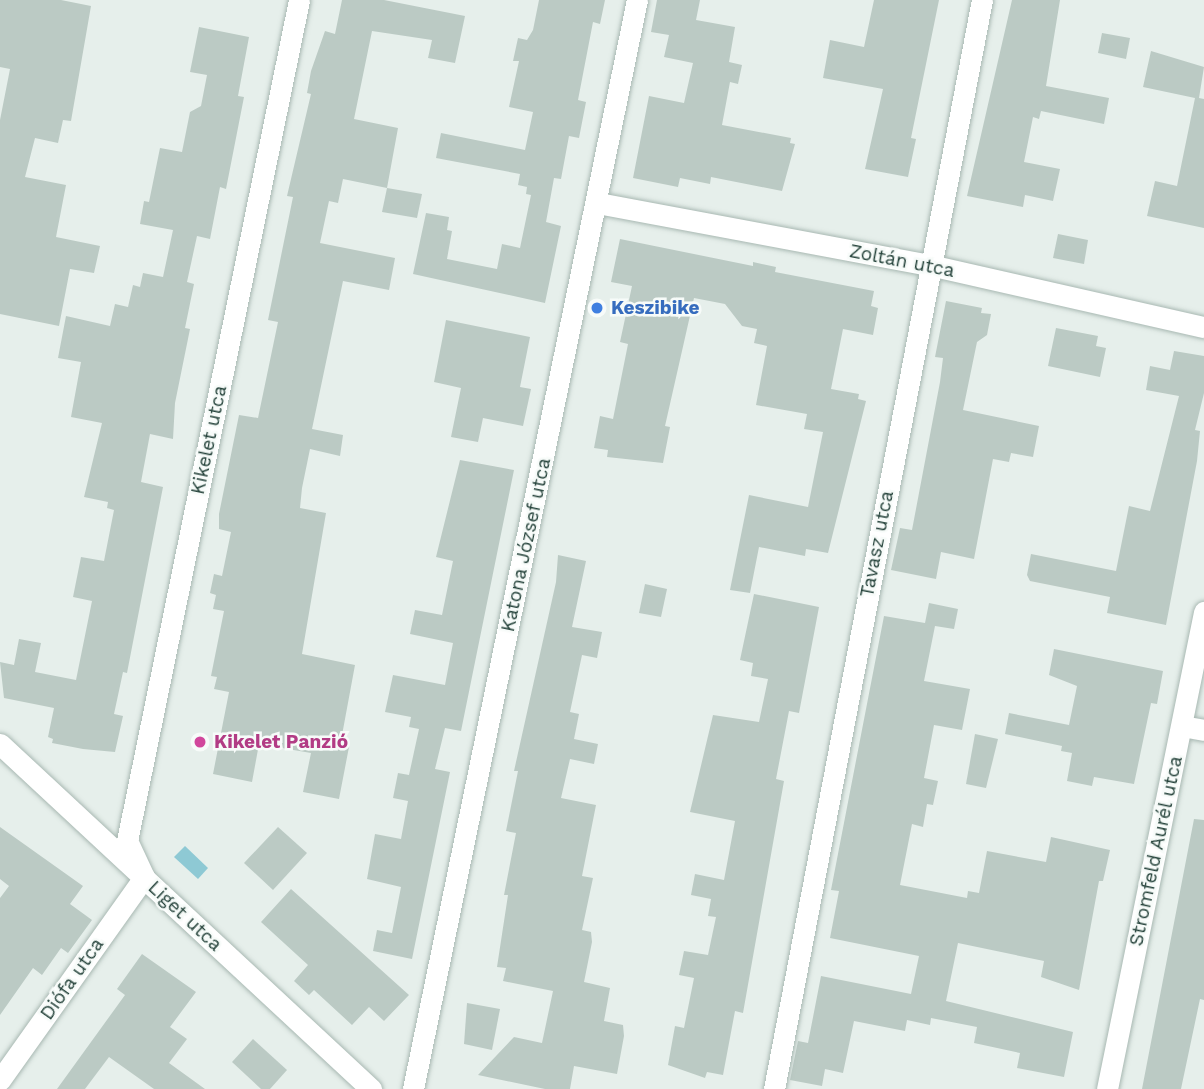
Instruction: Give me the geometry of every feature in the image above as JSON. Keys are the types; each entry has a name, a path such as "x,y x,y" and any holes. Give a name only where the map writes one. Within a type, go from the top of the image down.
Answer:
{"street":[{"name":"Kikelet utca","path":"144,877 127,841 299,0"},
{"name":"Katona József utca","path":"413,1089 638,0"},
{"name":"Tavasz utca","path":"774,1089 982,0"},
{"name":"Zoltán utca","path":"598,203 930,265 1204,327"},
{"name":"Stromfeld Aurél utca","path":"1107,1089 1204,612"},
{"path":"1182,726 1204,730"},
{"name":"Liget utca","path":"0,744 371,1089"},
{"name":"Diófa utca","path":"0,1080 144,877"}],"water":[{"path":"185,846 208,868 198,879 174,857"}],"building":[{"path":"0,0 61,0 91,6 71,121 63,120 58,143 35,138 25,177 66,185 56,237 100,246 94,273 70,269 59,326 0,314 0,120 10,69 0,67"},
{"path":"342,0 384,0 465,16 455,63 428,58 432,40 372,31 354,119 398,128 387,188 343,179 338,203 329,201 320,243 395,258 389,290 343,281 312,429 343,435 340,456 310,449 302,488 300,508 326,513 302,654 355,665 340,746 349,747 339,799 303,792 311,753 259,744 252,782 213,774 229,692 214,689 217,677 211,676 224,611 213,609 216,595 210,593 214,574 222,576 231,532 219,529 219,514 239,415 258,418 278,322 268,320 293,197 287,196 311,94 307,93 311,71 325,31 335,34"},
{"path":"539,0 605,0 600,24 593,22 578,100 586,102 579,138 569,136 561,179 554,178 546,222 561,226 545,303 413,274 426,213 449,217 447,230 452,231 447,259 497,269 502,244 520,248 531,195 526,194 527,187 518,185 520,174 436,158 441,133 525,150 533,112 509,107 519,61 513,61 518,38 527,40 533,30"},
{"path":"657,0 700,0 696,20 735,27 729,62 742,65 738,84 730,82 722,125 791,138 790,143 795,144 782,191 711,177 710,184 680,178 678,187 633,178 649,96 684,103 693,63 664,57 669,35 651,32"},
{"path":"874,0 939,0 911,138 916,139 908,177 865,169 883,89 823,78 830,40 864,47"},
{"path":"1012,0 1060,0 1046,86 1109,98 1104,124 1041,111 1039,119 1033,117 1024,162 1060,169 1053,201 1025,195 1023,207 967,196"},
{"path":"199,27 249,37 238,96 244,97 226,189 220,187 210,239 197,236 187,282 194,284 185,328 190,329 175,403 173,439 150,434 141,482 163,487 127,673 123,672 114,714 123,716 115,752 83,749 52,743 53,739 48,737 54,708 4,698 0,662 14,665 19,639 41,643 35,672 76,680 92,601 73,597 81,557 104,561 114,510 107,508 108,502 84,497 102,423 71,417 81,362 58,358 66,316 110,326 115,304 128,307 133,285 140,287 143,273 163,277 173,230 140,224 144,201 149,202 160,148 182,152 190,112 201,106 207,75 190,72"},
{"path":"1102,33 1130,38 1126,59 1098,53"},
{"path":"1151,51 1204,67 1199,98 1204,99 1204,228 1147,216 1155,181 1177,186 1195,98 1143,87"},
{"path":"387,188 422,194 417,218 382,212"},
{"path":"1058,234 1088,240 1084,264 1053,258"},
{"path":"620,239 753,266 753,262 776,267 775,272 874,291 871,306 878,308 873,335 843,329 831,389 859,394 858,399 866,401 828,553 806,549 805,556 759,547 750,593 730,590 749,495 808,507 823,432 804,429 807,414 756,405 767,346 754,343 757,329 742,326 725,304 694,298 665,426 670,427 663,463 607,457 608,450 594,448 600,416 613,419 628,344 620,342 632,286 611,282"},
{"path":"946,301 982,308 981,313 991,314 987,335 977,342 963,410 1039,426 1033,457 1011,453 1009,462 993,459 974,559 941,552 936,579 891,570 900,528 912,530 940,382 943,358 935,357"},
{"path":"446,320 530,337 520,387 531,389 523,426 483,418 478,442 451,437 461,388 434,382"},
{"path":"1056,328 1098,336 1096,346 1106,348 1100,377 1048,366"},
{"path":"1174,351 1204,356 1204,393 1195,430 1200,431 1197,461 1166,625 1107,613 1110,597 1030,581 1027,575 1031,554 1116,571 1129,506 1150,511 1179,396 1146,390 1150,366 1170,370"},
{"path":"460,460 514,470 461,731 445,728 435,769 450,772 412,959 373,951 377,930 392,933 401,887 367,879 375,834 401,839 408,801 393,798 398,773 409,775 419,729 409,727 411,717 385,712 393,675 445,685 453,643 410,634 415,610 442,615 453,561 436,557"},
{"path":"558,555 586,561 572,627 602,632 597,658 582,655 570,712 579,714 574,739 598,744 594,764 570,759 561,798 596,805 582,876 593,878 582,930 591,932 592,942 584,982 610,988 604,1021 623,1025 624,1036 617,1074 574,1066 570,1089 545,1089 478,1075 514,1037 542,1043 553,991 503,981 506,968 497,967 508,895 504,895 516,833 506,831 518,771 514,771 556,582"},
{"path":"645,584 667,589 661,617 639,613"},
{"path":"754,594 819,607 799,713 789,711 776,779 784,781 743,1013 735,1011 723,1075 707,1072 705,1078 668,1065 675,1026 684,1028 694,978 679,975 684,951 708,955 716,917 708,916 711,899 691,895 695,874 724,880 735,821 690,812 713,715 759,722 768,679 751,676 753,663 740,660"},
{"path":"929,603 958,609 954,629 935,626 924,681 970,689 962,730 934,725 924,778 938,781 933,805 927,804 923,827 912,824 900,885 967,898 968,891 979,893 987,851 1046,862 1051,837 1110,850 1103,881 1099,881 1079,990 1041,977 1044,961 958,943 946,1001 1073,1032 1064,1077 1017,1068 1020,1053 974,1043 977,1027 931,1018 930,1025 907,1020 905,1031 854,1021 843,1073 825,1069 822,1086 790,1080 798,1041 808,1043 821,976 911,994 919,956 830,938 839,891 831,890 884,616 925,623"},
{"path":"1054,649 1163,671 1157,704 1151,703 1134,784 1094,777 1092,786 1067,781 1072,753 1061,751 1062,746 1005,734 1009,713 1069,725 1077,686 1049,675"},
{"path":"975,734 998,739 986,788 966,784"},
{"path":"1194,819 1204,820 1204,1000 1200,999 1181,1089 1142,1089"},
{"path":"0,827 83,886 70,904 92,920 68,953 61,948 42,975 33,968 0,1015 0,898 9,886 0,879"},
{"path":"278,827 307,853 273,890 244,863"},
{"path":"291,889 409,995 384,1021 369,1007 352,1025 314,990 309,995 294,981 308,965 261,922"},
{"path":"142,954 196,992 170,1027 187,1039 169,1063 205,1089 154,1089 109,1057 85,1089 57,1089 125,995 117,989"},
{"path":"467,1003 500,1009 492,1050 464,1044"},
{"path":"253,1039 287,1070 270,1089 261,1089 232,1062"}],"place":[{"name":"Keszibike","path":"597,308"},
{"name":"Kikelet Panzió","path":"200,742"}]}
